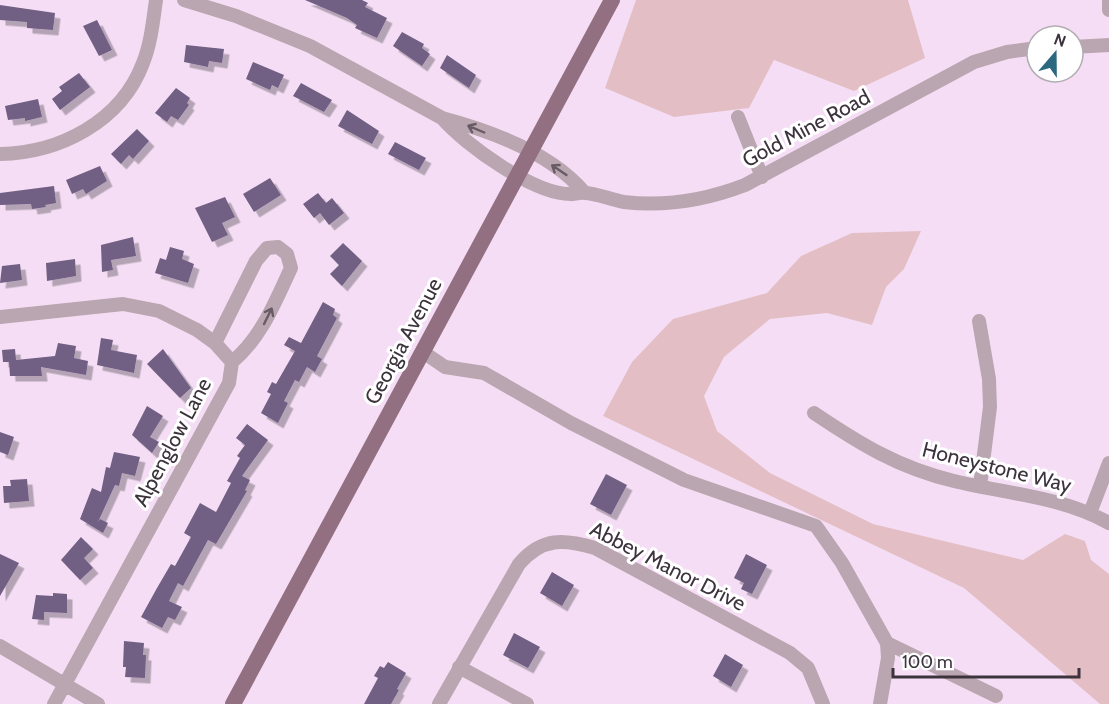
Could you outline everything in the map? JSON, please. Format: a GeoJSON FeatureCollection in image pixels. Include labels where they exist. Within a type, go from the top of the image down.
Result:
{"type":"FeatureCollection","features":[{"type":"Feature","properties":{"kind":"main road","name":"Georgia Avenue"},"geometry":{"type":"LineString","coordinates":[[233,704],[612,0]]}},
{"type":"Feature","properties":{"kind":"street"},"geometry":{"type":"LineString","coordinates":[[0,154],[25,153],[49,148],[91,127],[114,108],[142,65],[150,40],[156,0]]}},
{"type":"Feature","properties":{"kind":"street","name":"Gold Mine Road"},"geometry":{"type":"LineString","coordinates":[[184,0],[236,16],[310,46],[442,118],[465,124],[530,151],[575,181],[584,192]]}},
{"type":"Feature","properties":{"kind":"street"},"geometry":{"type":"LineString","coordinates":[[1109,0],[1109,10]]}},
{"type":"Feature","properties":{"kind":"street"},"geometry":{"type":"LineString","coordinates":[[1085,46],[1109,45]]}},
{"type":"Feature","properties":{"kind":"street","name":"Gold Mine Road"},"geometry":{"type":"LineString","coordinates":[[442,118],[457,136],[516,176],[569,195],[584,192],[635,203],[680,202],[722,194],[762,177],[965,66],[1006,52],[1025,50]]}},
{"type":"Feature","properties":{"kind":"street"},"geometry":{"type":"LineString","coordinates":[[738,117],[762,177]]}},
{"type":"Feature","properties":{"kind":"street","name":"Alpenglow Lane"},"geometry":{"type":"LineString","coordinates":[[54,704],[229,383],[232,362],[249,348],[262,329],[291,268],[287,254],[278,247],[267,248],[256,261],[215,343]]}},
{"type":"Feature","properties":{"kind":"street"},"geometry":{"type":"LineString","coordinates":[[0,317],[123,304],[159,311],[197,330],[215,343],[232,362]]}},
{"type":"Feature","properties":{"kind":"street"},"geometry":{"type":"LineString","coordinates":[[979,321],[989,379],[990,407],[980,486]]}},
{"type":"Feature","properties":{"kind":"street"},"geometry":{"type":"LineString","coordinates":[[423,352],[445,367],[484,373],[571,423],[684,480],[816,526],[842,563],[887,643],[888,658],[880,704]]}},
{"type":"Feature","properties":{"kind":"street","name":"Honeystone Way"},"geometry":{"type":"LineString","coordinates":[[814,413],[887,459],[921,472],[980,486],[1025,493],[1090,513],[1109,523]]}},
{"type":"Feature","properties":{"kind":"street"},"geometry":{"type":"LineString","coordinates":[[1090,513],[1109,463]]}},
{"type":"Feature","properties":{"kind":"street","name":"Abbey Manor Drive"},"geometry":{"type":"LineString","coordinates":[[439,704],[510,577],[527,555],[546,544],[570,541],[595,548],[790,653],[807,668],[816,682],[823,704]]}},
{"type":"Feature","properties":{"kind":"street"},"geometry":{"type":"LineString","coordinates":[[887,643],[996,696]]}},
{"type":"Feature","properties":{"kind":"street"},"geometry":{"type":"LineString","coordinates":[[0,646],[98,704]]}},
{"type":"Feature","properties":{"kind":"street"},"geometry":{"type":"LineString","coordinates":[[459,668],[527,704]]}},
{"type":"Feature","properties":{"kind":"shaded area"},"geometry":{"type":"Polygon","coordinates":[[[636,0],[908,0],[925,58],[854,91],[774,60],[749,108],[674,117],[605,88],[636,0]]]}},
{"type":"Feature","properties":{"kind":"shaded area"},"geometry":{"type":"Polygon","coordinates":[[[921,231],[904,269],[886,287],[872,325],[827,313],[770,319],[724,357],[704,396],[717,431],[770,473],[873,524],[1023,560],[1065,534],[1085,541],[1091,560],[1109,574],[1109,704],[1100,704],[964,588],[603,416],[632,362],[673,319],[767,293],[801,256],[852,233],[921,231]]]}},
{"type":"Feature","properties":{"kind":"building"},"geometry":{"type":"Polygon","coordinates":[[[305,0],[362,0],[368,3],[365,7],[387,18],[377,38],[355,28],[357,25],[347,18],[305,0]]]}},
{"type":"Feature","properties":{"kind":"building"},"geometry":{"type":"Polygon","coordinates":[[[0,5],[55,13],[53,30],[27,28],[27,22],[0,20],[0,5]]]}},
{"type":"Feature","properties":{"kind":"building"},"geometry":{"type":"Polygon","coordinates":[[[97,20],[112,50],[99,56],[83,26],[97,20]]]}},
{"type":"Feature","properties":{"kind":"building"},"geometry":{"type":"Polygon","coordinates":[[[402,32],[424,44],[422,48],[430,54],[422,66],[393,46],[402,32]]]}},
{"type":"Feature","properties":{"kind":"building"},"geometry":{"type":"Polygon","coordinates":[[[186,45],[224,49],[222,63],[209,61],[208,67],[184,62],[186,45]]]}},
{"type":"Feature","properties":{"kind":"building"},"geometry":{"type":"Polygon","coordinates":[[[447,55],[476,75],[469,88],[440,68],[447,55]]]}},
{"type":"Feature","properties":{"kind":"building"},"geometry":{"type":"Polygon","coordinates":[[[253,62],[284,75],[278,88],[272,85],[270,90],[246,79],[253,62]]]}},
{"type":"Feature","properties":{"kind":"building"},"geometry":{"type":"Polygon","coordinates":[[[79,73],[90,87],[60,110],[52,99],[62,91],[59,87],[79,73]]]}},
{"type":"Feature","properties":{"kind":"building"},"geometry":{"type":"Polygon","coordinates":[[[301,83],[332,100],[324,112],[293,96],[301,83]]]}},
{"type":"Feature","properties":{"kind":"building"},"geometry":{"type":"Polygon","coordinates":[[[176,88],[190,98],[187,103],[189,105],[178,120],[171,116],[167,122],[155,113],[176,88]]]}},
{"type":"Feature","properties":{"kind":"building"},"geometry":{"type":"Polygon","coordinates":[[[38,99],[42,117],[25,121],[25,118],[8,120],[5,106],[38,99]]]}},
{"type":"Feature","properties":{"kind":"building"},"geometry":{"type":"Polygon","coordinates":[[[347,110],[379,131],[372,144],[338,126],[347,110]]]}},
{"type":"Feature","properties":{"kind":"building"},"geometry":{"type":"Polygon","coordinates":[[[137,129],[149,141],[133,159],[129,155],[121,164],[111,154],[137,129]]]}},
{"type":"Feature","properties":{"kind":"building"},"geometry":{"type":"Polygon","coordinates":[[[395,142],[426,158],[419,170],[388,154],[395,142]]]}},
{"type":"Feature","properties":{"kind":"building"},"geometry":{"type":"Polygon","coordinates":[[[100,166],[107,181],[86,194],[83,189],[72,194],[66,180],[100,166]]]}},
{"type":"Feature","properties":{"kind":"building"},"geometry":{"type":"Polygon","coordinates":[[[270,178],[281,195],[254,212],[243,194],[270,178]]]}},
{"type":"Feature","properties":{"kind":"building"},"geometry":{"type":"Polygon","coordinates":[[[54,186],[56,203],[45,205],[46,207],[32,209],[31,204],[0,205],[0,193],[54,186]]]}},
{"type":"Feature","properties":{"kind":"building"},"geometry":{"type":"Polygon","coordinates":[[[318,193],[326,203],[332,198],[344,213],[329,225],[320,213],[314,218],[303,204],[318,193]]]}},
{"type":"Feature","properties":{"kind":"building"},"geometry":{"type":"Polygon","coordinates":[[[225,197],[235,217],[222,223],[228,235],[212,242],[195,208],[225,197]]]}},
{"type":"Feature","properties":{"kind":"building"},"geometry":{"type":"Polygon","coordinates":[[[133,237],[136,256],[111,260],[113,270],[102,272],[101,245],[133,237]]]}},
{"type":"Feature","properties":{"kind":"building"},"geometry":{"type":"Polygon","coordinates":[[[343,243],[362,261],[342,286],[330,274],[339,265],[330,256],[343,243]]]}},
{"type":"Feature","properties":{"kind":"building"},"geometry":{"type":"Polygon","coordinates":[[[170,247],[184,251],[182,259],[194,264],[188,283],[155,273],[160,258],[166,260],[170,247]]]}},
{"type":"Feature","properties":{"kind":"building"},"geometry":{"type":"Polygon","coordinates":[[[75,259],[76,276],[47,281],[46,263],[75,259]]]}},
{"type":"Feature","properties":{"kind":"building"},"geometry":{"type":"Polygon","coordinates":[[[20,264],[22,280],[0,283],[2,266],[20,264]]]}},
{"type":"Feature","properties":{"kind":"building"},"geometry":{"type":"Polygon","coordinates":[[[323,302],[335,309],[333,315],[337,318],[317,356],[322,359],[315,372],[307,367],[299,382],[295,380],[284,401],[288,403],[278,423],[261,413],[271,394],[267,392],[272,382],[276,384],[295,351],[284,345],[289,337],[301,343],[323,302]]]}},
{"type":"Feature","properties":{"kind":"building"},"geometry":{"type":"Polygon","coordinates":[[[101,338],[113,340],[111,350],[137,355],[134,373],[97,365],[101,338]]]}},
{"type":"Feature","properties":{"kind":"building"},"geometry":{"type":"Polygon","coordinates":[[[58,343],[76,346],[74,358],[88,361],[86,375],[41,367],[42,376],[10,376],[9,362],[3,362],[2,350],[15,349],[16,360],[55,356],[58,343]]]}},
{"type":"Feature","properties":{"kind":"building"},"geometry":{"type":"Polygon","coordinates":[[[163,349],[191,388],[180,398],[147,364],[163,349]]]}},
{"type":"Feature","properties":{"kind":"building"},"geometry":{"type":"Polygon","coordinates":[[[147,406],[163,416],[150,437],[159,442],[152,453],[132,435],[147,406]]]}},
{"type":"Feature","properties":{"kind":"building"},"geometry":{"type":"Polygon","coordinates":[[[247,424],[268,440],[242,476],[250,480],[245,490],[247,491],[216,544],[208,540],[183,586],[178,583],[169,601],[182,607],[175,620],[168,617],[162,628],[141,617],[171,564],[175,566],[191,537],[184,533],[200,503],[216,512],[231,483],[227,481],[240,458],[237,456],[245,445],[236,438],[247,424]]]}},
{"type":"Feature","properties":{"kind":"building"},"geometry":{"type":"Polygon","coordinates":[[[0,432],[14,437],[8,455],[0,452],[0,432]]]}},
{"type":"Feature","properties":{"kind":"building"},"geometry":{"type":"Polygon","coordinates":[[[114,452],[140,457],[135,476],[122,473],[119,486],[115,485],[98,522],[100,519],[108,523],[103,533],[80,519],[92,488],[101,492],[106,467],[110,468],[114,452]]]}},
{"type":"Feature","properties":{"kind":"building"},"geometry":{"type":"Polygon","coordinates":[[[606,474],[627,485],[611,515],[590,504],[606,474]]]}},
{"type":"Feature","properties":{"kind":"building"},"geometry":{"type":"Polygon","coordinates":[[[27,479],[29,501],[4,503],[3,486],[11,486],[10,480],[27,479]]]}},
{"type":"Feature","properties":{"kind":"building"},"geometry":{"type":"Polygon","coordinates":[[[81,537],[93,549],[84,558],[93,568],[80,580],[61,560],[81,537]]]}},
{"type":"Feature","properties":{"kind":"building"},"geometry":{"type":"Polygon","coordinates":[[[0,554],[19,563],[0,596],[0,554]]]}},
{"type":"Feature","properties":{"kind":"building"},"geometry":{"type":"Polygon","coordinates":[[[746,554],[767,565],[752,594],[741,589],[744,583],[734,578],[746,554]]]}},
{"type":"Feature","properties":{"kind":"building"},"geometry":{"type":"Polygon","coordinates":[[[552,572],[574,585],[562,606],[540,593],[552,572]]]}},
{"type":"Feature","properties":{"kind":"building"},"geometry":{"type":"Polygon","coordinates":[[[53,593],[67,594],[67,613],[44,612],[44,620],[32,619],[36,595],[53,596],[53,593]]]}},
{"type":"Feature","properties":{"kind":"building"},"geometry":{"type":"Polygon","coordinates":[[[514,633],[540,647],[528,668],[503,655],[514,633]]]}},
{"type":"Feature","properties":{"kind":"building"},"geometry":{"type":"Polygon","coordinates":[[[124,641],[144,643],[145,678],[125,677],[124,641]]]}},
{"type":"Feature","properties":{"kind":"building"},"geometry":{"type":"Polygon","coordinates":[[[725,654],[743,665],[731,687],[713,676],[725,654]]]}},
{"type":"Feature","properties":{"kind":"building"},"geometry":{"type":"Polygon","coordinates":[[[388,662],[406,673],[391,704],[364,704],[378,678],[374,676],[380,666],[384,668],[388,662]]]}}]}
